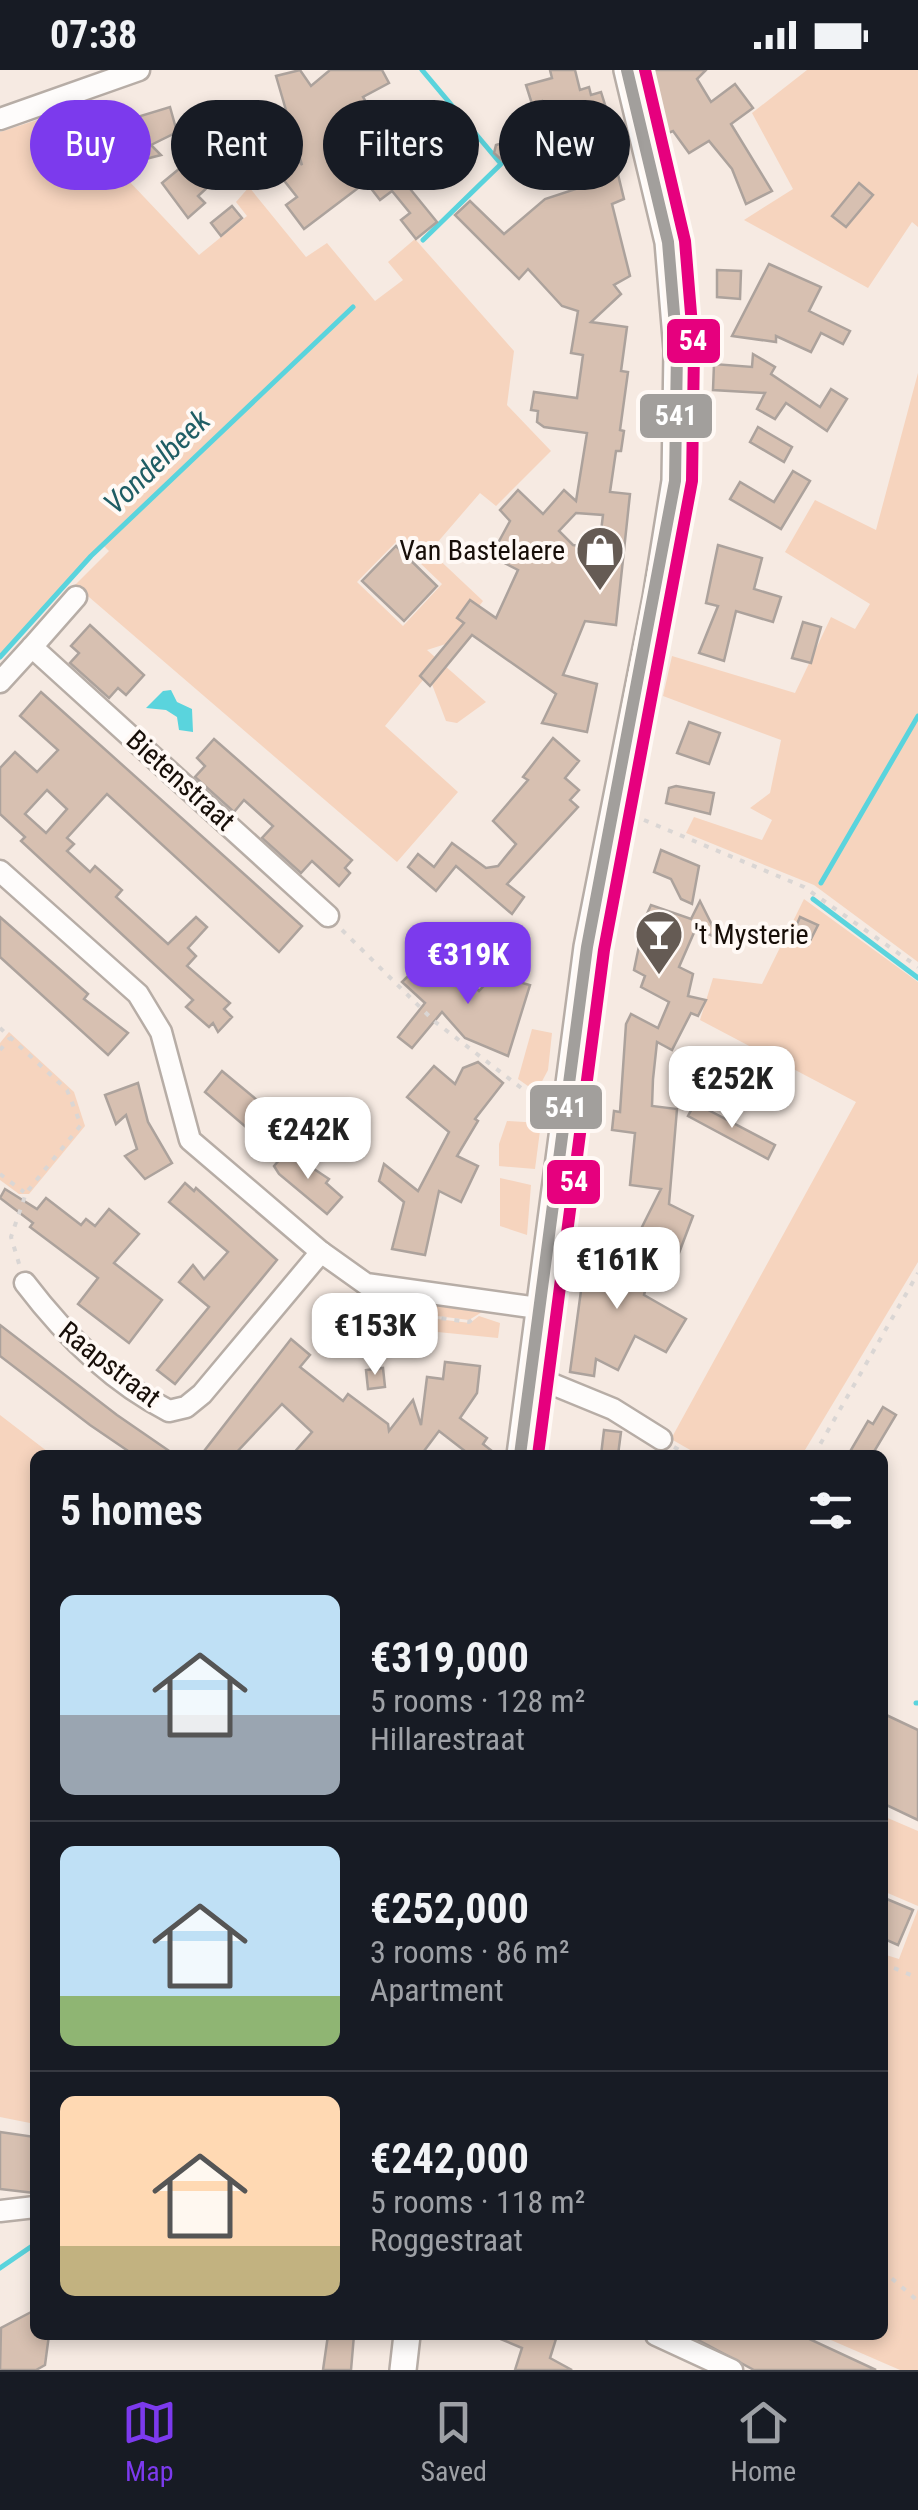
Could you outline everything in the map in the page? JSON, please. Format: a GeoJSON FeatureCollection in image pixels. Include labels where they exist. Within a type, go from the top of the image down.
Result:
{"type":"FeatureCollection","features":[{"type":"Feature","properties":{"kind":"main road"},"geometry":{"type":"LineString","coordinates":[[521,1450],[577,1014],[667,538],[678,408],[668,242],[627,70]]}},
{"type":"Feature","properties":{"kind":"main road"},"geometry":{"type":"LineString","coordinates":[[402,2370],[406,2340]]}},
{"type":"Feature","properties":{"kind":"street"},"geometry":{"type":"LineString","coordinates":[[0,119],[139,70]]}},
{"type":"Feature","properties":{"kind":"street"},"geometry":{"type":"LineString","coordinates":[[0,682],[76,597]]}},
{"type":"Feature","properties":{"kind":"street","name":"Bietenstraat"},"geometry":{"type":"LineString","coordinates":[[32,646],[328,916]]}},
{"type":"Feature","properties":{"kind":"street"},"geometry":{"type":"LineString","coordinates":[[0,871],[138,994],[161,1032],[190,1140],[320,1252],[366,1284],[538,1308]]}},
{"type":"Feature","properties":{"kind":"street","name":"Raapstraat"},"geometry":{"type":"LineString","coordinates":[[24,1284],[57,1325],[144,1398],[169,1411],[186,1407],[202,1394],[320,1252]]}},
{"type":"Feature","properties":{"kind":"street"},"geometry":{"type":"LineString","coordinates":[[530,1375],[553,1380],[661,1439]]}},
{"type":"Feature","properties":{"kind":"street"},"geometry":{"type":"LineString","coordinates":[[0,2211],[30,2208]]}},
{"type":"Feature","properties":{"kind":"street"},"geometry":{"type":"LineString","coordinates":[[667,2340],[732,2370]]}},
{"type":"Feature","properties":{"kind":"path"},"geometry":{"type":"LineString","coordinates":[[613,808],[804,887],[918,968]]}},
{"type":"Feature","properties":{"kind":"path"},"geometry":{"type":"LineString","coordinates":[[328,916],[434,1021],[546,1107],[548,1094]]}},
{"type":"Feature","properties":{"kind":"path"},"geometry":{"type":"LineString","coordinates":[[0,1028],[67,1090],[82,1125],[26,1193],[11,1237],[24,1284]]}},
{"type":"Feature","properties":{"kind":"path"},"geometry":{"type":"LineString","coordinates":[[0,1050],[10,1038]]}},
{"type":"Feature","properties":{"kind":"path"},"geometry":{"type":"LineString","coordinates":[[0,1174],[26,1193]]}},
{"type":"Feature","properties":{"kind":"path"},"geometry":{"type":"LineString","coordinates":[[817,1450],[918,1273]]}},
{"type":"Feature","properties":{"kind":"path"},"geometry":{"type":"LineString","coordinates":[[888,1966],[918,1978]]}},
{"type":"Feature","properties":{"kind":"path"},"geometry":{"type":"LineString","coordinates":[[888,2275],[918,2301]]}},
{"type":"Feature","properties":{"kind":"shaded area"},"geometry":{"type":"Polygon","coordinates":[[[807,70],[918,70],[918,227],[912,222],[868,288],[744,220],[793,189],[752,113],[807,70]]]}},
{"type":"Feature","properties":{"kind":"shaded area"},"geometry":{"type":"Polygon","coordinates":[[[30,122],[30,190],[137,190],[199,255],[247,216],[236,202],[246,190],[251,190],[306,257],[327,243],[375,301],[403,280],[388,262],[415,239],[514,351],[507,405],[551,451],[496,506],[480,493],[430,551],[483,601],[452,642],[427,650],[486,702],[457,723],[446,721],[428,674],[385,726],[458,792],[397,862],[75,585],[109,551],[103,545],[0,655],[0,132],[30,122]],[[397,541],[357,582],[403,626],[442,584],[397,541]]]}},
{"type":"Feature","properties":{"kind":"shaded area"},"geometry":{"type":"Polygon","coordinates":[[[918,373],[918,962],[814,885],[686,833],[694,817],[762,840],[772,820],[750,808],[770,793],[781,740],[663,696],[672,656],[795,693],[831,617],[855,629],[870,604],[785,552],[815,500],[876,530],[918,373]]]}},
{"type":"Feature","properties":{"kind":"shaded area"},"geometry":{"type":"Polygon","coordinates":[[[804,899],[918,982],[918,1262],[805,1450],[690,1450],[671,1439],[856,1102],[700,1020],[713,978],[762,984],[804,899]]]}},
{"type":"Feature","properties":{"kind":"shaded area"},"geometry":{"type":"Polygon","coordinates":[[[532,1029],[552,1033],[548,1070],[539,1087],[518,1079],[532,1029]]]}},
{"type":"Feature","properties":{"kind":"shaded area"},"geometry":{"type":"Polygon","coordinates":[[[9,1032],[74,1092],[85,1126],[29,1194],[19,1194],[0,1180],[0,1043],[9,1032]]]}},
{"type":"Feature","properties":{"kind":"shaded area"},"geometry":{"type":"Polygon","coordinates":[[[507,1121],[541,1123],[535,1169],[499,1166],[499,1144],[507,1121]]]}},
{"type":"Feature","properties":{"kind":"shaded area"},"geometry":{"type":"Polygon","coordinates":[[[500,1178],[531,1185],[527,1235],[500,1226],[500,1178]]]}},
{"type":"Feature","properties":{"kind":"shaded area"},"geometry":{"type":"Polygon","coordinates":[[[351,1283],[482,1312],[469,1320],[398,1311],[349,1286],[351,1283]]]}},
{"type":"Feature","properties":{"kind":"shaded area"},"geometry":{"type":"Polygon","coordinates":[[[377,1302],[396,1314],[470,1323],[479,1316],[500,1323],[498,1338],[377,1326],[377,1302]]]}},
{"type":"Feature","properties":{"kind":"shaded area"},"geometry":{"type":"Polygon","coordinates":[[[0,1415],[46,1450],[30,1450],[30,2123],[0,2117],[0,1415]]]}},
{"type":"Feature","properties":{"kind":"shaded area"},"geometry":{"type":"Polygon","coordinates":[[[888,1818],[918,1831],[918,1906],[888,1893],[888,1818]]]}},
{"type":"Feature","properties":{"kind":"shaded area"},"geometry":{"type":"Polygon","coordinates":[[[918,1909],[918,2370],[900,2370],[831,2340],[888,2340],[888,1956],[899,1959],[918,1909]]]}},
{"type":"Feature","properties":{"kind":"water"},"geometry":{"type":"Polygon","coordinates":[[[171,690],[177,702],[192,709],[193,732],[179,730],[177,717],[166,710],[146,708],[163,691],[171,690]]]}},
{"type":"Feature","properties":{"kind":"building"},"geometry":{"type":"Polygon","coordinates":[[[300,70],[311,86],[330,70],[382,70],[389,83],[363,97],[365,100],[323,100],[323,190],[355,190],[304,229],[286,205],[297,197],[291,190],[303,190],[303,100],[283,100],[276,76],[300,70]]]}},
{"type":"Feature","properties":{"kind":"building"},"geometry":{"type":"Polygon","coordinates":[[[550,70],[575,70],[580,90],[589,87],[591,95],[601,92],[604,100],[531,100],[526,85],[552,78],[550,70]]]}},
{"type":"Feature","properties":{"kind":"building"},"geometry":{"type":"Polygon","coordinates":[[[646,70],[706,70],[697,79],[711,102],[735,84],[753,108],[731,124],[772,191],[746,204],[732,169],[709,141],[689,153],[673,131],[663,135],[646,70]]]}},
{"type":"Feature","properties":{"kind":"building"},"geometry":{"type":"Polygon","coordinates":[[[170,107],[171,111],[171,135],[151,145],[151,113],[170,107]]]}},
{"type":"Feature","properties":{"kind":"building"},"geometry":{"type":"Polygon","coordinates":[[[151,145],[161,155],[151,158],[151,145]]]}},
{"type":"Feature","properties":{"kind":"building"},"geometry":{"type":"Polygon","coordinates":[[[171,176],[171,190],[204,190],[198,196],[205,203],[188,218],[162,183],[171,176]]]}},
{"type":"Feature","properties":{"kind":"building"},"geometry":{"type":"Polygon","coordinates":[[[859,183],[873,195],[846,227],[832,216],[859,183]]]}},
{"type":"Feature","properties":{"kind":"building"},"geometry":{"type":"Polygon","coordinates":[[[372,190],[411,190],[437,222],[416,239],[401,220],[410,213],[392,191],[380,200],[372,190]]]}},
{"type":"Feature","properties":{"kind":"building"},"geometry":{"type":"Polygon","coordinates":[[[573,190],[622,190],[624,199],[612,204],[630,276],[614,285],[621,294],[591,322],[627,327],[621,371],[628,372],[620,430],[624,431],[621,451],[616,451],[610,492],[630,494],[616,625],[585,621],[563,675],[597,684],[587,732],[542,723],[556,694],[472,635],[430,686],[420,676],[464,623],[457,618],[470,600],[496,618],[518,570],[491,556],[510,521],[500,510],[518,490],[543,514],[564,490],[576,501],[587,433],[544,427],[537,422],[538,411],[531,410],[534,392],[577,398],[583,355],[571,353],[578,311],[562,306],[528,269],[519,279],[455,215],[470,201],[504,234],[545,199],[573,190]],[[576,513],[559,531],[573,545],[599,548],[603,515],[576,513]]]}},
{"type":"Feature","properties":{"kind":"building"},"geometry":{"type":"Polygon","coordinates":[[[232,206],[242,218],[221,236],[211,223],[232,206]]]}},
{"type":"Feature","properties":{"kind":"building"},"geometry":{"type":"Polygon","coordinates":[[[769,264],[821,287],[809,311],[850,331],[843,344],[821,333],[811,352],[776,336],[776,342],[732,336],[769,264]]]}},
{"type":"Feature","properties":{"kind":"building"},"geometry":{"type":"Polygon","coordinates":[[[717,270],[741,271],[740,299],[717,297],[717,270]]]}},
{"type":"Feature","properties":{"kind":"building"},"geometry":{"type":"Polygon","coordinates":[[[753,354],[775,367],[771,374],[820,407],[831,389],[847,399],[827,431],[786,403],[775,419],[757,409],[765,393],[713,390],[714,364],[752,367],[753,354]]]}},
{"type":"Feature","properties":{"kind":"building"},"geometry":{"type":"Polygon","coordinates":[[[758,427],[792,447],[784,462],[750,442],[758,427]]]}},
{"type":"Feature","properties":{"kind":"building"},"geometry":{"type":"Polygon","coordinates":[[[793,471],[810,481],[781,529],[730,499],[740,482],[774,502],[793,471]]]}},
{"type":"Feature","properties":{"kind":"building"},"geometry":{"type":"Polygon","coordinates":[[[718,545],[762,558],[754,589],[781,597],[773,622],[736,611],[724,661],[699,653],[718,606],[706,603],[718,545]]]}},
{"type":"Feature","properties":{"kind":"building"},"geometry":{"type":"Polygon","coordinates":[[[396,546],[437,586],[404,621],[362,581],[396,546]]]}},
{"type":"Feature","properties":{"kind":"building"},"geometry":{"type":"Polygon","coordinates":[[[803,622],[821,627],[811,663],[792,658],[803,622]]]}},
{"type":"Feature","properties":{"kind":"building"},"geometry":{"type":"Polygon","coordinates":[[[90,625],[144,675],[126,695],[118,688],[109,698],[70,663],[79,653],[71,646],[90,625]]]}},
{"type":"Feature","properties":{"kind":"building"},"geometry":{"type":"Polygon","coordinates":[[[41,692],[302,926],[279,952],[107,794],[67,838],[74,844],[67,851],[90,872],[95,866],[122,890],[116,897],[168,944],[196,917],[207,927],[188,948],[196,956],[187,966],[230,1003],[224,1009],[232,1017],[218,1032],[213,1023],[209,1027],[186,1007],[193,1000],[21,841],[25,837],[0,814],[0,768],[15,752],[37,772],[58,750],[20,716],[41,692]],[[47,790],[25,814],[46,833],[67,809],[47,790]]]}},
{"type":"Feature","properties":{"kind":"building"},"geometry":{"type":"Polygon","coordinates":[[[689,722],[720,733],[709,764],[677,753],[689,722]]]}},
{"type":"Feature","properties":{"kind":"building"},"geometry":{"type":"Polygon","coordinates":[[[553,738],[579,761],[565,778],[579,790],[570,800],[578,807],[507,884],[524,897],[512,914],[456,866],[436,891],[408,867],[418,854],[434,867],[452,843],[486,868],[498,866],[516,844],[493,821],[528,780],[523,777],[553,738]]]}},
{"type":"Feature","properties":{"kind":"building"},"geometry":{"type":"Polygon","coordinates":[[[214,739],[352,860],[345,868],[350,873],[339,886],[312,861],[301,873],[262,838],[273,826],[244,800],[234,812],[195,777],[205,766],[197,758],[214,739]]]}},
{"type":"Feature","properties":{"kind":"building"},"geometry":{"type":"Polygon","coordinates":[[[669,788],[714,793],[710,814],[666,803],[669,788]]]}},
{"type":"Feature","properties":{"kind":"building"},"geometry":{"type":"Polygon","coordinates":[[[661,850],[699,866],[692,904],[681,899],[671,879],[654,872],[661,850]]]}},
{"type":"Feature","properties":{"kind":"building"},"geometry":{"type":"Polygon","coordinates":[[[700,901],[719,939],[696,928],[679,967],[693,974],[688,996],[706,1000],[698,1016],[691,1013],[672,1050],[657,1042],[653,1079],[652,1106],[677,1109],[669,1204],[693,1216],[679,1253],[639,1233],[661,1189],[630,1185],[635,1133],[612,1130],[614,1111],[620,1112],[626,1024],[631,1014],[658,1028],[669,1002],[641,987],[645,976],[634,970],[639,946],[663,958],[675,928],[646,916],[651,905],[691,919],[700,901]]]}},
{"type":"Feature","properties":{"kind":"building"},"geometry":{"type":"Polygon","coordinates":[[[0,917],[88,994],[84,999],[128,1033],[108,1055],[0,957],[0,917]]]}},
{"type":"Feature","properties":{"kind":"building"},"geometry":{"type":"Polygon","coordinates":[[[800,917],[818,925],[808,945],[791,938],[800,917]]]}},
{"type":"Feature","properties":{"kind":"building"},"geometry":{"type":"Polygon","coordinates":[[[442,959],[479,991],[500,968],[515,981],[530,985],[508,1056],[465,1038],[442,1012],[412,1048],[398,1037],[425,1003],[402,982],[414,970],[424,979],[442,959]]]}},
{"type":"Feature","properties":{"kind":"building"},"geometry":{"type":"Polygon","coordinates":[[[478,1062],[503,1083],[475,1119],[478,1121],[457,1156],[478,1166],[461,1202],[439,1191],[425,1255],[392,1249],[404,1202],[379,1181],[384,1164],[418,1191],[449,1132],[407,1097],[434,1066],[455,1084],[463,1068],[478,1062]]]}},
{"type":"Feature","properties":{"kind":"building"},"geometry":{"type":"Polygon","coordinates":[[[222,1071],[263,1105],[260,1108],[276,1122],[261,1140],[205,1092],[222,1071]]]}},
{"type":"Feature","properties":{"kind":"building"},"geometry":{"type":"Polygon","coordinates":[[[138,1083],[148,1122],[172,1163],[145,1179],[125,1156],[137,1149],[126,1115],[116,1124],[105,1095],[138,1083]]]}},
{"type":"Feature","properties":{"kind":"building"},"geometry":{"type":"Polygon","coordinates":[[[695,1103],[775,1145],[768,1159],[688,1116],[695,1103]]]}},
{"type":"Feature","properties":{"kind":"building"},"geometry":{"type":"Polygon","coordinates":[[[287,1151],[329,1179],[326,1183],[342,1197],[327,1214],[279,1174],[274,1166],[287,1151]]]}},
{"type":"Feature","properties":{"kind":"building"},"geometry":{"type":"Polygon","coordinates":[[[185,1183],[194,1191],[196,1188],[277,1260],[175,1384],[157,1370],[209,1307],[179,1282],[193,1265],[204,1279],[228,1252],[169,1202],[185,1183]]]}},
{"type":"Feature","properties":{"kind":"building"},"geometry":{"type":"Polygon","coordinates":[[[5,1189],[37,1209],[46,1198],[81,1225],[86,1219],[95,1226],[109,1209],[139,1234],[114,1263],[162,1300],[129,1343],[78,1304],[98,1278],[30,1227],[33,1223],[0,1198],[5,1189]]]}},
{"type":"Feature","properties":{"kind":"building"},"geometry":{"type":"Polygon","coordinates":[[[588,1239],[651,1270],[644,1295],[686,1319],[666,1352],[635,1336],[618,1370],[596,1359],[594,1376],[570,1372],[588,1239]]]}},
{"type":"Feature","properties":{"kind":"building"},"geometry":{"type":"Polygon","coordinates":[[[326,1298],[361,1314],[352,1337],[317,1323],[326,1298]]]}},
{"type":"Feature","properties":{"kind":"building"},"geometry":{"type":"Polygon","coordinates":[[[0,1325],[168,1450],[127,1450],[0,1356],[0,1325]]]}},
{"type":"Feature","properties":{"kind":"building"},"geometry":{"type":"Polygon","coordinates":[[[291,1339],[310,1355],[300,1367],[343,1401],[348,1394],[388,1424],[389,1431],[413,1400],[421,1425],[427,1377],[443,1379],[445,1362],[480,1366],[477,1393],[460,1418],[487,1438],[483,1444],[491,1450],[464,1450],[439,1431],[425,1450],[296,1450],[312,1432],[282,1404],[239,1450],[205,1450],[291,1339]]]}},
{"type":"Feature","properties":{"kind":"building"},"geometry":{"type":"Polygon","coordinates":[[[383,1368],[385,1387],[368,1389],[366,1370],[383,1368]]]}},
{"type":"Feature","properties":{"kind":"building"},"geometry":{"type":"Polygon","coordinates":[[[883,1407],[896,1415],[875,1450],[851,1450],[868,1421],[873,1424],[883,1407]]]}},
{"type":"Feature","properties":{"kind":"building"},"geometry":{"type":"Polygon","coordinates":[[[604,1430],[621,1432],[619,1450],[602,1450],[604,1430]]]}},
{"type":"Feature","properties":{"kind":"building"},"geometry":{"type":"Polygon","coordinates":[[[888,1716],[918,1730],[918,1820],[888,1806],[888,1716]]]}},
{"type":"Feature","properties":{"kind":"building"},"geometry":{"type":"Polygon","coordinates":[[[888,1900],[913,1910],[898,1945],[888,1941],[888,1900]]]}},
{"type":"Feature","properties":{"kind":"building"},"geometry":{"type":"Polygon","coordinates":[[[0,2132],[30,2136],[30,2192],[0,2189],[0,2132]]]}},
{"type":"Feature","properties":{"kind":"building"},"geometry":{"type":"Polygon","coordinates":[[[30,2313],[30,2340],[48,2340],[45,2365],[36,2370],[0,2370],[1,2328],[30,2313]]]}},
{"type":"Feature","properties":{"kind":"building"},"geometry":{"type":"Polygon","coordinates":[[[327,2340],[354,2340],[351,2370],[323,2370],[327,2340]]]}},
{"type":"Feature","properties":{"kind":"building"},"geometry":{"type":"Polygon","coordinates":[[[503,2340],[556,2340],[550,2358],[572,2370],[515,2370],[522,2348],[503,2340]]]}},
{"type":"Feature","properties":{"kind":"building"},"geometry":{"type":"Polygon","coordinates":[[[698,2340],[812,2340],[876,2370],[754,2370],[698,2340]]]}},
{"type":"Feature","properties":{"kind":"waterway"},"geometry":{"type":"LineString","coordinates":[[422,70],[501,164],[423,240]]}},
{"type":"Feature","properties":{"kind":"waterway","name":"Vondelbeek"},"geometry":{"type":"LineString","coordinates":[[0,657],[91,556],[353,307]]}},
{"type":"Feature","properties":{"kind":"waterway"},"geometry":{"type":"LineString","coordinates":[[821,883],[918,716]]}},
{"type":"Feature","properties":{"kind":"waterway"},"geometry":{"type":"LineString","coordinates":[[813,899],[918,978]]}},
{"type":"Feature","properties":{"kind":"waterway"},"geometry":{"type":"LineString","coordinates":[[0,2268],[30,2247]]}},
{"type":"Feature","properties":{"kind":"transit line","name":"541"},"geometry":{"type":"LineString","coordinates":[[521,1450],[587,947],[675,481],[677,350],[668,242],[627,70]]}},
{"type":"Feature","properties":{"kind":"transit line","name":"54"},"geometry":{"type":"LineString","coordinates":[[539,1450],[604,950],[692,481],[694,350],[685,241],[645,70]]}},
{"type":"Feature","properties":{"kind":"place","name":"Van Bastelaere"},"geometry":{"type":"Point","coordinates":[600,592]}},
{"type":"Feature","properties":{"kind":"place","name":"'t Mysterie"},"geometry":{"type":"Point","coordinates":[659,976]}}]}
